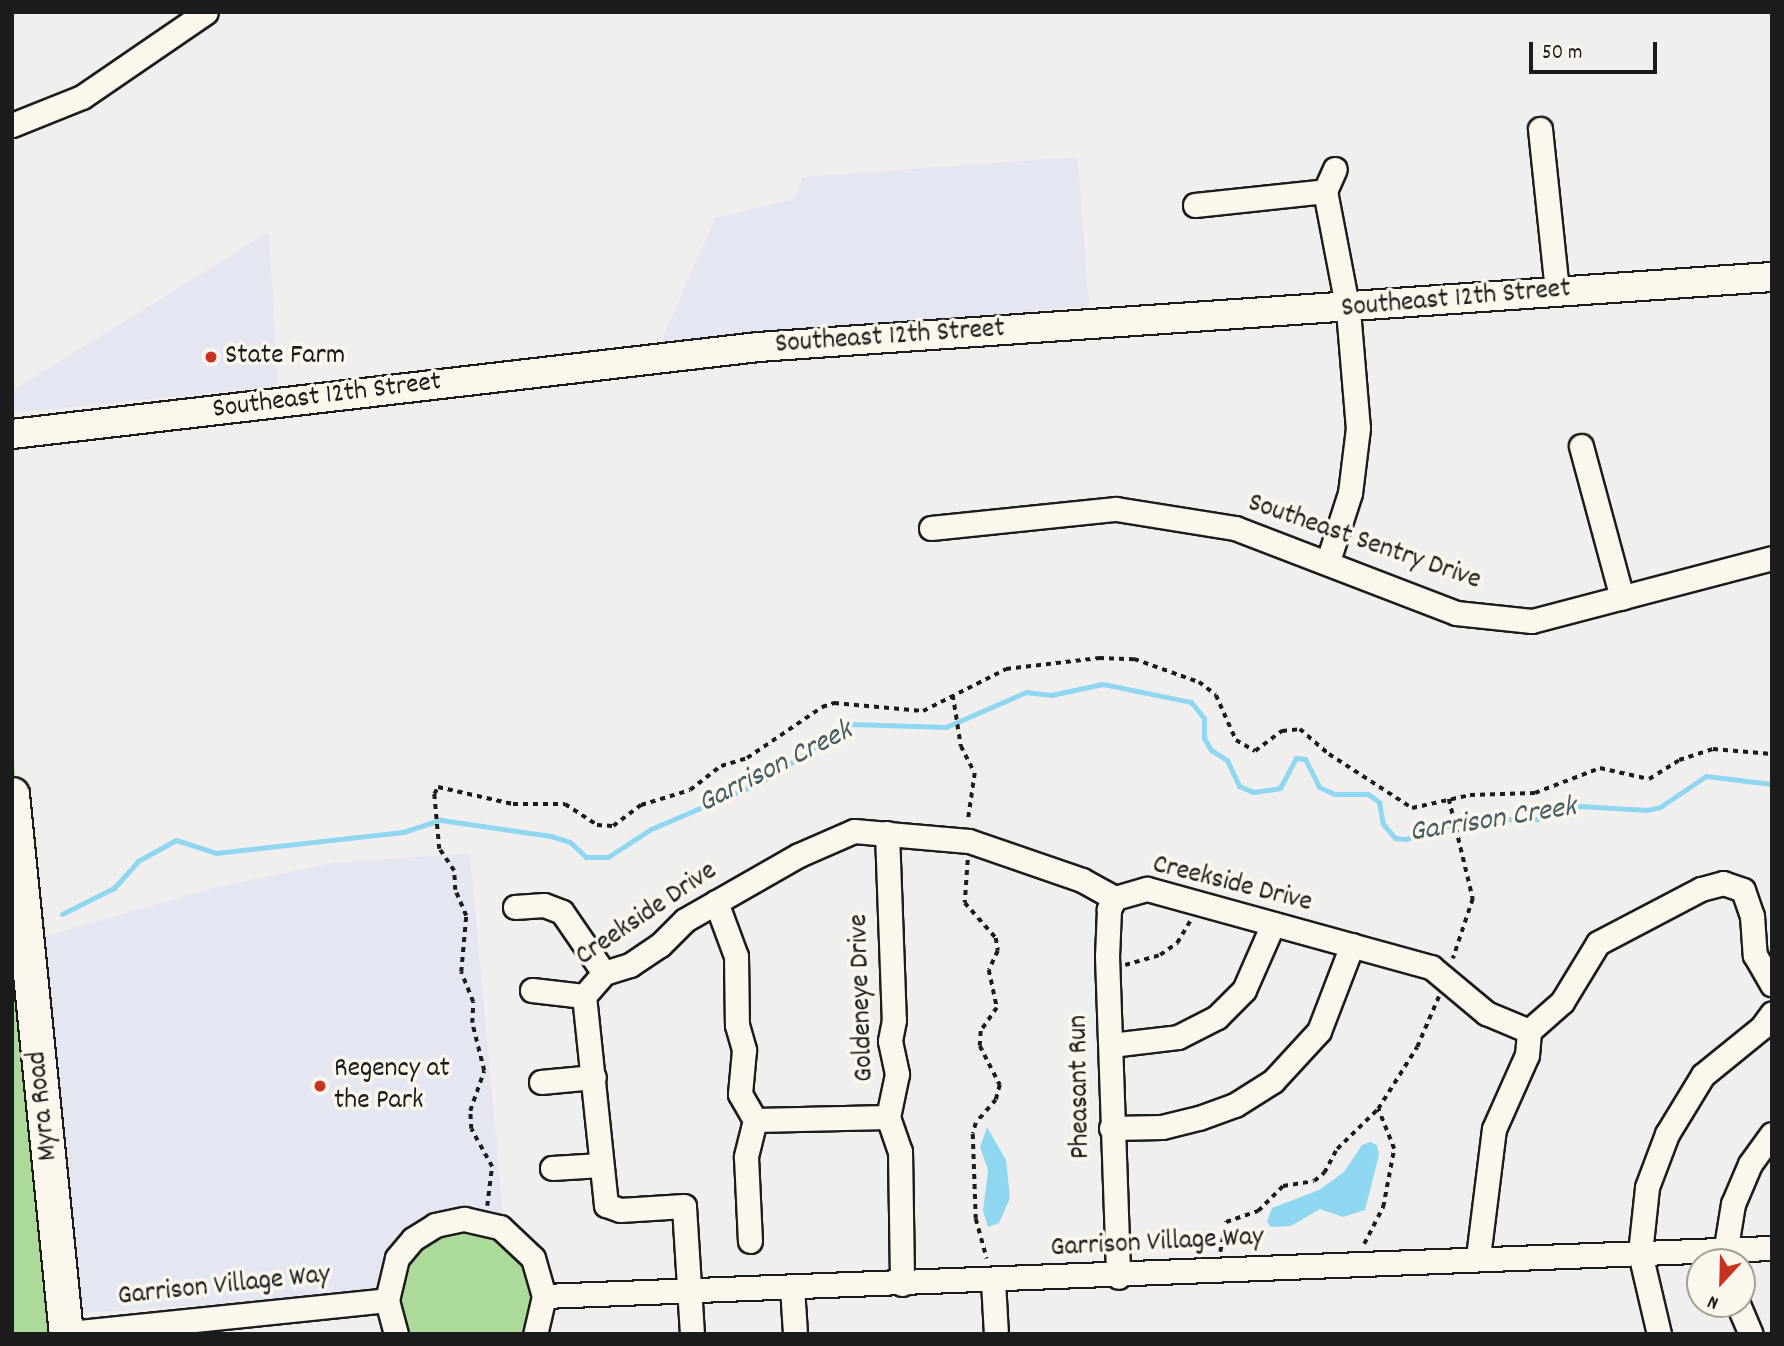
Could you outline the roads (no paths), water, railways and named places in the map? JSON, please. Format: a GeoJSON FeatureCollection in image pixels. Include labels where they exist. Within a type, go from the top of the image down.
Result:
{"type":"FeatureCollection","features":[{"type":"Feature","properties":{"kind":"highway","name":"Myra Road"},"geometry":{"type":"LineString","coordinates":[[12,794],[64,1333]]}},
{"type":"Feature","properties":{"kind":"main road","name":"Southeast 12th Street"},"geometry":{"type":"LineString","coordinates":[[12,434],[758,347],[1348,310],[1557,291],[1772,277]]}},
{"type":"Feature","properties":{"kind":"street"},"geometry":{"type":"LineString","coordinates":[[12,125],[82,97],[205,12]]}},
{"type":"Feature","properties":{"kind":"street"},"geometry":{"type":"LineString","coordinates":[[1539,129],[1557,291]]}},
{"type":"Feature","properties":{"kind":"street"},"geometry":{"type":"LineString","coordinates":[[1328,562],[1350,493],[1357,428],[1348,310],[1325,191],[1335,169]]}},
{"type":"Feature","properties":{"kind":"street"},"geometry":{"type":"LineString","coordinates":[[1195,205],[1325,191]]}},
{"type":"Feature","properties":{"kind":"street"},"geometry":{"type":"LineString","coordinates":[[1581,446],[1622,598]]}},
{"type":"Feature","properties":{"kind":"street","name":"Southeast Sentry Drive"},"geometry":{"type":"LineString","coordinates":[[931,528],[1115,500],[1235,528],[1456,613],[1532,621],[1772,558]]}},
{"type":"Feature","properties":{"kind":"street","name":"Creekside Drive"},"geometry":{"type":"LineString","coordinates":[[690,1290],[684,1206],[610,1209],[606,1205],[584,996],[604,973],[630,965],[660,945],[685,920],[799,855],[854,831],[968,841],[1082,880],[1115,898],[1147,888],[1432,968],[1486,1013],[1529,1031]]}},
{"type":"Feature","properties":{"kind":"street","name":"Goldeneye Drive"},"geometry":{"type":"LineString","coordinates":[[887,833],[894,1020],[890,1041],[897,1074],[888,1117],[900,1152],[902,1284]]}},
{"type":"Feature","properties":{"kind":"street"},"geometry":{"type":"LineString","coordinates":[[1478,1258],[1494,1129],[1527,1055],[1529,1031],[1562,1002],[1598,943],[1701,889],[1723,883],[1743,890],[1752,916],[1755,955],[1772,984]]}},
{"type":"Feature","properties":{"kind":"street","name":"Pheasant Run"},"geometry":{"type":"LineString","coordinates":[[1115,898],[1108,909],[1107,967],[1118,1276]]}},
{"type":"Feature","properties":{"kind":"street"},"geometry":{"type":"LineString","coordinates":[[716,902],[736,956],[737,1025],[744,1050],[740,1094],[755,1121],[746,1157],[750,1241]]}},
{"type":"Feature","properties":{"kind":"street"},"geometry":{"type":"LineString","coordinates":[[516,907],[544,905],[562,912],[604,973]]}},
{"type":"Feature","properties":{"kind":"street"},"geometry":{"type":"LineString","coordinates":[[1111,1045],[1178,1037],[1217,1017],[1244,990],[1273,924]]}},
{"type":"Feature","properties":{"kind":"street"},"geometry":{"type":"LineString","coordinates":[[1111,1128],[1161,1127],[1199,1118],[1235,1105],[1273,1081],[1319,1031],[1352,945]]}},
{"type":"Feature","properties":{"kind":"street"},"geometry":{"type":"LineString","coordinates":[[532,990],[584,996]]}},
{"type":"Feature","properties":{"kind":"street"},"geometry":{"type":"LineString","coordinates":[[1659,1334],[1640,1254],[1647,1186],[1667,1134],[1703,1075],[1762,1027],[1772,1013]]}},
{"type":"Feature","properties":{"kind":"street"},"geometry":{"type":"LineString","coordinates":[[541,1082],[594,1077]]}},
{"type":"Feature","properties":{"kind":"street"},"geometry":{"type":"LineString","coordinates":[[755,1121],[888,1117]]}},
{"type":"Feature","properties":{"kind":"street"},"geometry":{"type":"LineString","coordinates":[[1729,1248],[1740,1183],[1772,1134]]}},
{"type":"Feature","properties":{"kind":"street"},"geometry":{"type":"LineString","coordinates":[[552,1168],[601,1165]]}},
{"type":"Feature","properties":{"kind":"street"},"geometry":{"type":"LineString","coordinates":[[396,1334],[387,1300],[397,1258],[413,1239],[450,1220],[485,1221],[521,1241],[533,1258],[544,1296],[535,1334]]}},
{"type":"Feature","properties":{"kind":"street","name":"Garrison Village Way"},"geometry":{"type":"LineString","coordinates":[[544,1296],[1118,1276],[1478,1258],[1686,1255]]}},
{"type":"Feature","properties":{"kind":"street"},"geometry":{"type":"LineString","coordinates":[[993,1281],[996,1334]]}},
{"type":"Feature","properties":{"kind":"street"},"geometry":{"type":"LineString","coordinates":[[792,1287],[795,1334]]}},
{"type":"Feature","properties":{"kind":"street"},"geometry":{"type":"LineString","coordinates":[[690,1290],[692,1334]]}},
{"type":"Feature","properties":{"kind":"street","name":"Garrison Village Way"},"geometry":{"type":"LineString","coordinates":[[64,1333],[387,1300]]}},
{"type":"Feature","properties":{"kind":"water"},"geometry":{"type":"Polygon","coordinates":[[[987,1127],[1006,1160],[1010,1198],[999,1223],[988,1227],[983,1211],[988,1170],[980,1147],[987,1127]]]}},
{"type":"Feature","properties":{"kind":"water"},"geometry":{"type":"Polygon","coordinates":[[[1370,1142],[1377,1145],[1379,1155],[1365,1210],[1343,1217],[1320,1209],[1291,1226],[1271,1227],[1267,1222],[1272,1208],[1319,1190],[1344,1172],[1362,1145],[1370,1142]]]}},
{"type":"Feature","properties":{"kind":"waterway","name":"Garrison Creek"},"geometry":{"type":"LineString","coordinates":[[62,914],[114,888],[138,861],[176,840],[216,853],[403,832],[441,820],[551,836],[570,842],[586,857],[608,857],[651,829],[761,782],[851,724],[946,727],[1026,692],[1051,695],[1103,684],[1191,702],[1204,718],[1204,738],[1211,750],[1227,760],[1239,786],[1253,792],[1280,788],[1296,758],[1305,759],[1319,787],[1335,794],[1368,794],[1379,802],[1383,824],[1395,838],[1406,839],[1470,819],[1537,819],[1580,806],[1647,810],[1660,807],[1706,776],[1772,784]]}},
{"type":"Feature","properties":{"kind":"place","name":"State Farm"},"geometry":{"type":"Point","coordinates":[211,357]}},
{"type":"Feature","properties":{"kind":"place","name":"Regency at the Park"},"geometry":{"type":"Point","coordinates":[320,1086]}}]}
